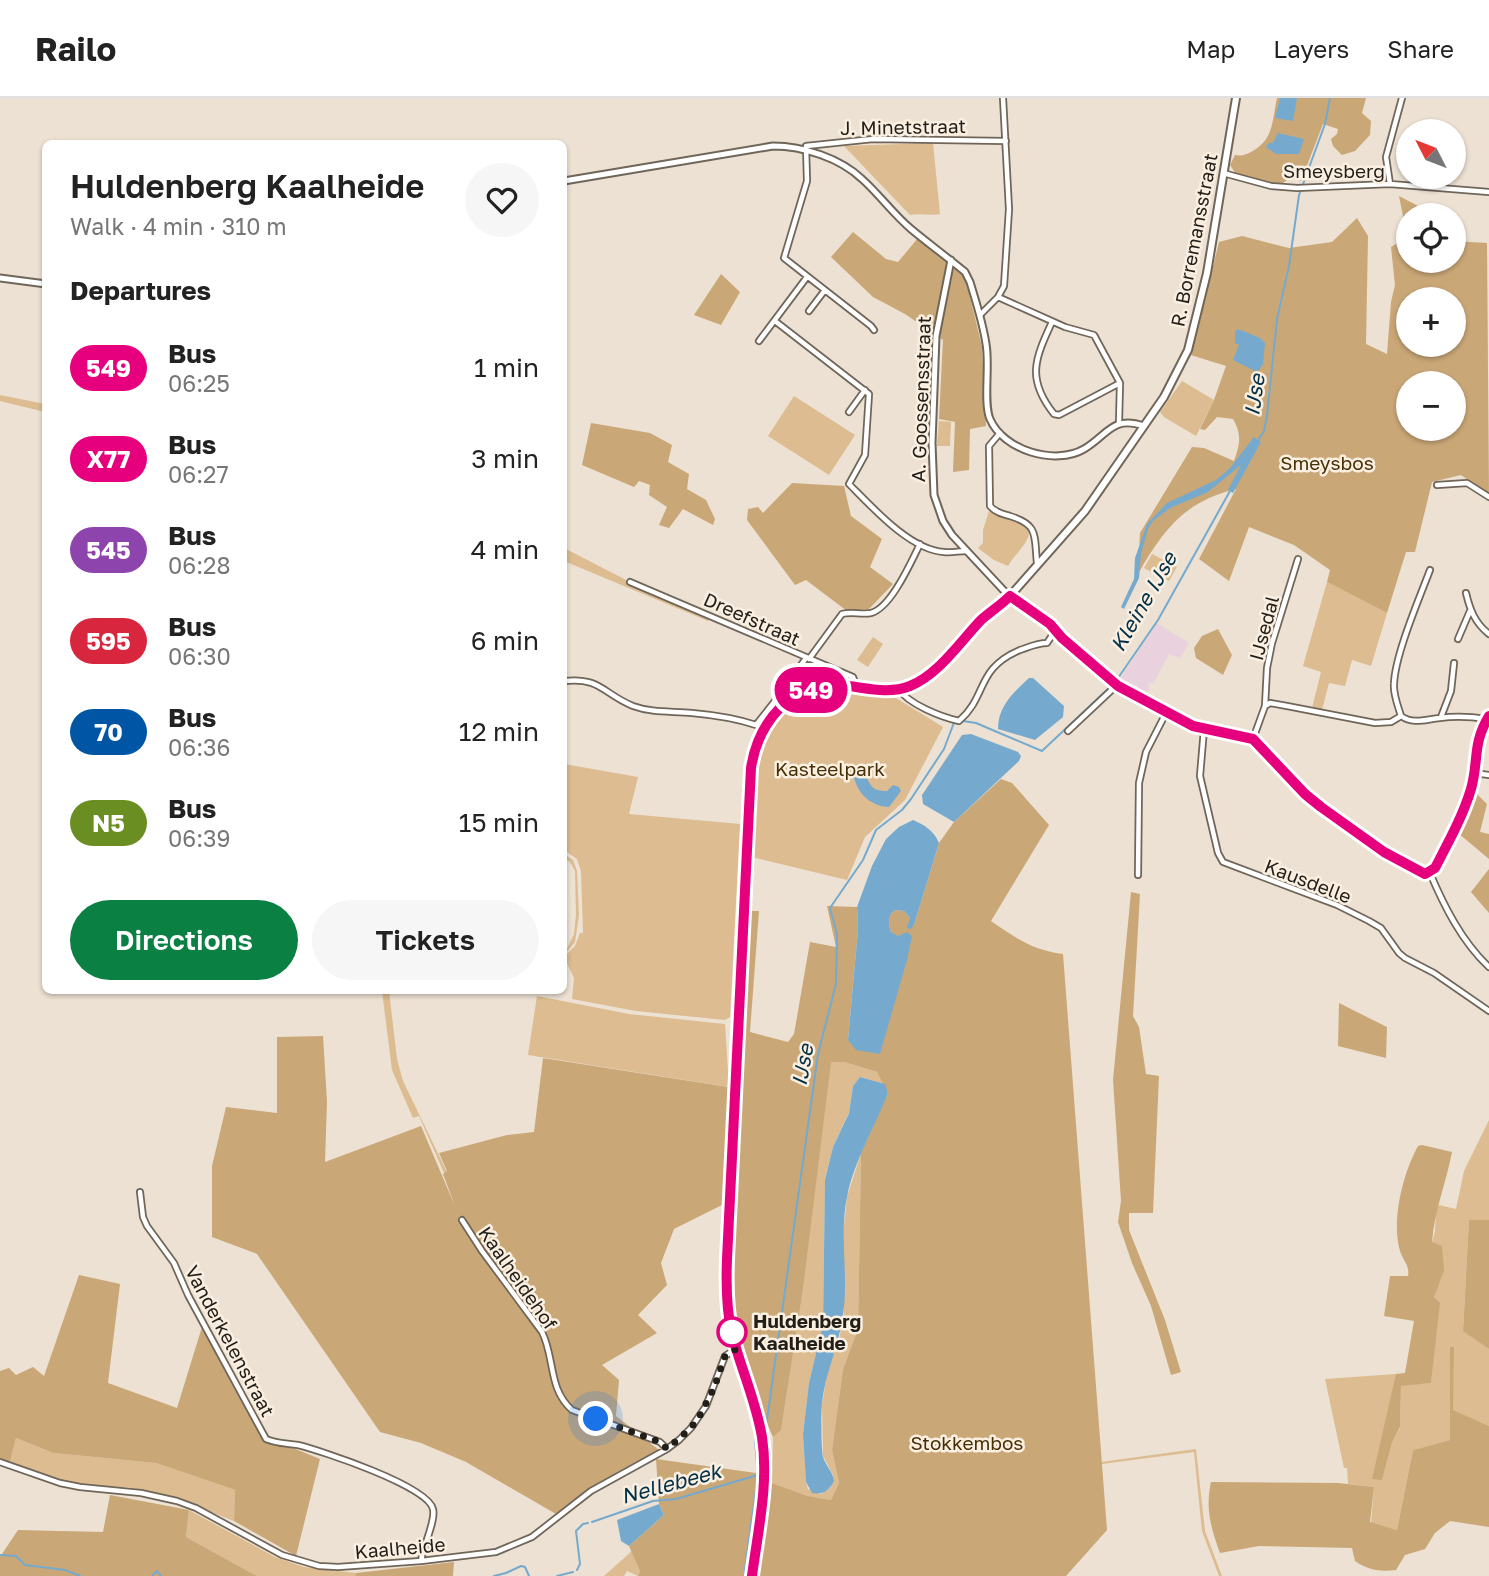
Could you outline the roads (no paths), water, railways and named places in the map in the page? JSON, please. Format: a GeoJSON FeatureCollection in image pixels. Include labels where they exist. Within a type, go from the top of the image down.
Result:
{"type":"FeatureCollection","features":[{"type":"Feature","properties":{"kind":"main road","name":"R. Borremansstraat"},"geometry":{"type":"LineString","coordinates":[[899,689],[918,682],[931,673],[984,617],[1010,596],[1074,524],[1172,385],[1188,350],[1207,273],[1236,98]]}},
{"type":"Feature","properties":{"kind":"main road"},"geometry":{"type":"LineString","coordinates":[[752,1576],[765,1479],[762,1438],[729,1316],[727,1259],[751,768],[755,747],[764,727],[785,702],[822,686],[839,685],[882,691],[899,689]]}},
{"type":"Feature","properties":{"kind":"street"},"geometry":{"type":"LineString","coordinates":[[979,316],[998,297],[1004,286],[1009,181],[1003,98]]}},
{"type":"Feature","properties":{"kind":"street"},"geometry":{"type":"LineString","coordinates":[[1390,184],[1386,157],[1402,98]]}},
{"type":"Feature","properties":{"kind":"street","name":"J. Minetstraat"},"geometry":{"type":"LineString","coordinates":[[806,150],[808,145],[861,140],[934,138],[1006,141]]}},
{"type":"Feature","properties":{"kind":"street"},"geometry":{"type":"LineString","coordinates":[[567,180],[761,148],[792,146],[842,165],[861,177],[909,228],[965,272],[986,345],[990,419],[1000,432],[1019,447],[1031,452],[1044,456],[1067,456],[1086,448],[1119,423],[1129,422],[1142,430]]}},
{"type":"Feature","properties":{"kind":"street"},"geometry":{"type":"LineString","coordinates":[[806,150],[807,181],[784,255],[786,260],[874,331]]}},
{"type":"Feature","properties":{"kind":"street","name":"Smeysberg"},"geometry":{"type":"LineString","coordinates":[[1223,173],[1271,186],[1297,188],[1390,184],[1489,191]]}},
{"type":"Feature","properties":{"kind":"street","name":"A. Goossensstraat"},"geometry":{"type":"LineString","coordinates":[[951,260],[936,336],[933,486],[943,521],[966,551],[1010,596],[1050,624],[1115,684],[1166,713],[1204,729],[1241,734],[1253,739]]}},
{"type":"Feature","properties":{"kind":"street"},"geometry":{"type":"LineString","coordinates":[[759,341],[807,277]]}},
{"type":"Feature","properties":{"kind":"street"},"geometry":{"type":"LineString","coordinates":[[0,278],[42,283]]}},
{"type":"Feature","properties":{"kind":"street"},"geometry":{"type":"LineString","coordinates":[[809,312],[825,290]]}},
{"type":"Feature","properties":{"kind":"street"},"geometry":{"type":"LineString","coordinates":[[998,297],[1052,322],[1094,335],[1120,383],[1119,423]]}},
{"type":"Feature","properties":{"kind":"street"},"geometry":{"type":"LineString","coordinates":[[775,321],[866,391]]}},
{"type":"Feature","properties":{"kind":"street"},"geometry":{"type":"LineString","coordinates":[[1052,322],[1035,363],[1041,393],[1054,414],[1059,415],[1120,383]]}},
{"type":"Feature","properties":{"kind":"street"},"geometry":{"type":"LineString","coordinates":[[866,391],[867,438],[864,454],[849,484],[877,513],[919,544],[944,552],[966,551]]}},
{"type":"Feature","properties":{"kind":"street"},"geometry":{"type":"LineString","coordinates":[[849,412],[866,391]]}},
{"type":"Feature","properties":{"kind":"street"},"geometry":{"type":"LineString","coordinates":[[1000,432],[989,446],[990,506],[995,512],[1030,524],[1037,563]]}},
{"type":"Feature","properties":{"kind":"street"},"geometry":{"type":"LineString","coordinates":[[1437,485],[1467,483],[1489,498]]}},
{"type":"Feature","properties":{"kind":"street"},"geometry":{"type":"LineString","coordinates":[[567,681],[598,684],[632,705],[652,711],[713,715],[756,725],[842,614],[868,613],[882,606],[904,576],[919,544]]}},
{"type":"Feature","properties":{"kind":"street","name":"IJsedal"},"geometry":{"type":"LineString","coordinates":[[1253,739],[1265,706],[1267,668],[1272,643],[1297,559]]}},
{"type":"Feature","properties":{"kind":"street"},"geometry":{"type":"LineString","coordinates":[[1401,716],[1393,686],[1411,619],[1430,570]]}},
{"type":"Feature","properties":{"kind":"street","name":"Dreefstraat"},"geometry":{"type":"LineString","coordinates":[[630,582],[853,677],[857,688]]}},
{"type":"Feature","properties":{"kind":"street"},"geometry":{"type":"LineString","coordinates":[[1466,593],[1470,610],[1479,625],[1489,634]]}},
{"type":"Feature","properties":{"kind":"street"},"geometry":{"type":"LineString","coordinates":[[1458,639],[1470,610]]}},
{"type":"Feature","properties":{"kind":"street"},"geometry":{"type":"LineString","coordinates":[[1465,621],[1479,625]]}},
{"type":"Feature","properties":{"kind":"street"},"geometry":{"type":"LineString","coordinates":[[899,689],[912,704],[961,720],[997,663],[1038,643],[1047,643],[1055,631]]}},
{"type":"Feature","properties":{"kind":"street"},"geometry":{"type":"LineString","coordinates":[[1441,718],[1451,691],[1454,663]]}},
{"type":"Feature","properties":{"kind":"street"},"geometry":{"type":"LineString","coordinates":[[1068,731],[1115,684]]}},
{"type":"Feature","properties":{"kind":"street"},"geometry":{"type":"LineString","coordinates":[[779,696],[785,702]]}},
{"type":"Feature","properties":{"kind":"street"},"geometry":{"type":"LineString","coordinates":[[1253,739],[1305,794],[1327,812],[1394,858],[1421,873],[1430,873],[1435,868],[1466,803],[1474,773],[1478,740],[1488,718],[1418,721],[1401,716],[1391,722],[1375,723],[1270,703],[1265,706]]}},
{"type":"Feature","properties":{"kind":"street"},"geometry":{"type":"LineString","coordinates":[[1138,875],[1139,783],[1146,752],[1166,713]]}},
{"type":"Feature","properties":{"kind":"street","name":"Kausdelle"},"geometry":{"type":"LineString","coordinates":[[1204,729],[1200,776],[1218,853],[1223,862],[1337,905],[1369,921],[1381,928],[1405,958],[1434,973],[1489,1011]]}},
{"type":"Feature","properties":{"kind":"street"},"geometry":{"type":"LineString","coordinates":[[1474,773],[1489,775]]}},
{"type":"Feature","properties":{"kind":"street"},"geometry":{"type":"LineString","coordinates":[[1430,873],[1436,889],[1466,940],[1489,967]]}},
{"type":"Feature","properties":{"kind":"street","name":"Vanderkelenstraat"},"geometry":{"type":"LineString","coordinates":[[140,1192],[143,1217],[174,1263],[188,1295],[267,1439],[280,1445],[297,1445],[361,1466],[424,1495],[432,1504],[434,1514],[421,1561]]}},
{"type":"Feature","properties":{"kind":"street","name":"Kaalheidehof"},"geometry":{"type":"LineString","coordinates":[[462,1220],[481,1251],[545,1339],[556,1388],[564,1403],[572,1410],[660,1442],[667,1449]]}},
{"type":"Feature","properties":{"kind":"street","name":"Kaalheide"},"geometry":{"type":"LineString","coordinates":[[0,1462],[60,1483],[141,1493],[177,1501],[208,1514],[282,1555],[319,1566],[421,1561],[496,1552],[520,1544],[590,1491],[667,1449],[685,1434],[699,1417],[714,1388],[725,1356],[736,1349]]}},
{"type":"Feature","properties":{"kind":"water"},"geometry":{"type":"Polygon","coordinates":[[[1280,98],[1297,98],[1293,121],[1275,118],[1280,98]]]}},
{"type":"Feature","properties":{"kind":"water"},"geometry":{"type":"Polygon","coordinates":[[[1278,133],[1304,139],[1299,154],[1276,154],[1266,147],[1273,143],[1278,133]]]}},
{"type":"Feature","properties":{"kind":"water"},"geometry":{"type":"Polygon","coordinates":[[[1238,329],[1260,338],[1265,343],[1263,364],[1259,370],[1255,371],[1233,360],[1239,345],[1235,343],[1235,332],[1238,329]]]}},
{"type":"Feature","properties":{"kind":"water"},"geometry":{"type":"Polygon","coordinates":[[[1254,437],[1261,442],[1233,493],[1228,490],[1241,465],[1208,492],[1170,508],[1153,521],[1141,554],[1139,578],[1124,609],[1121,607],[1134,579],[1135,558],[1147,524],[1167,503],[1216,480],[1230,468],[1254,437]]]}},
{"type":"Feature","properties":{"kind":"water"},"geometry":{"type":"Polygon","coordinates":[[[1029,678],[1033,678],[1064,706],[1063,717],[1035,740],[998,729],[1004,707],[1029,678]]]}},
{"type":"Feature","properties":{"kind":"water"},"geometry":{"type":"Polygon","coordinates":[[[971,734],[1018,752],[1021,756],[1019,761],[954,822],[923,804],[922,795],[962,735],[971,734]]]}},
{"type":"Feature","properties":{"kind":"water"},"geometry":{"type":"Polygon","coordinates":[[[861,772],[876,789],[887,791],[893,785],[899,787],[901,791],[889,807],[871,802],[859,790],[854,778],[861,772]]]}},
{"type":"Feature","properties":{"kind":"water"},"geometry":{"type":"Polygon","coordinates":[[[913,820],[929,829],[939,843],[914,925],[911,929],[907,928],[910,918],[904,911],[895,910],[890,915],[891,932],[898,936],[907,932],[912,936],[880,1054],[856,1050],[848,1040],[858,930],[857,907],[872,866],[886,839],[899,827],[913,820]]]}},
{"type":"Feature","properties":{"kind":"water"},"geometry":{"type":"Polygon","coordinates":[[[860,1077],[885,1084],[888,1093],[860,1157],[847,1197],[844,1226],[845,1300],[822,1408],[823,1457],[834,1481],[825,1492],[812,1493],[806,1482],[803,1434],[809,1383],[823,1324],[825,1180],[833,1147],[849,1113],[853,1086],[860,1077]]]}},
{"type":"Feature","properties":{"kind":"water"},"geometry":{"type":"Polygon","coordinates":[[[659,1504],[664,1515],[629,1546],[621,1541],[617,1520],[659,1504]]]}},
{"type":"Feature","properties":{"kind":"waterway","name":"IJse"},"geometry":{"type":"LineString","coordinates":[[1257,442],[1264,431],[1267,416],[1277,319],[1289,266],[1299,195],[1325,124],[1330,98]]}},
{"type":"Feature","properties":{"kind":"waterway","name":"Kleine IJse"},"geometry":{"type":"LineString","coordinates":[[1116,681],[1158,620],[1230,491]]}},
{"type":"Feature","properties":{"kind":"waterway","name":"Kleine IJse"},"geometry":{"type":"LineString","coordinates":[[963,721],[976,723],[1042,751],[1112,685]]}},
{"type":"Feature","properties":{"kind":"waterway","name":"IJse"},"geometry":{"type":"LineString","coordinates":[[763,1428],[767,1420],[818,1054],[836,984],[837,934],[830,908],[863,860],[876,830],[902,810],[911,799],[944,749],[955,720]]}},
{"type":"Feature","properties":{"kind":"waterway","name":"IJse"},"geometry":{"type":"LineString","coordinates":[[744,1576],[758,1475],[755,1440],[758,1436]]}},
{"type":"Feature","properties":{"kind":"waterway","name":"Nellebeek"},"geometry":{"type":"LineString","coordinates":[[592,1522],[653,1501],[676,1499],[758,1475]]}},
{"type":"Feature","properties":{"kind":"waterway","name":"Nellebeek"},"geometry":{"type":"LineString","coordinates":[[577,1570],[580,1564],[576,1531],[588,1523]]}},
{"type":"Feature","properties":{"kind":"waterway","name":"Nellebeek"},"geometry":{"type":"LineString","coordinates":[[0,1555],[16,1556],[25,1565],[65,1570],[80,1576]]}},
{"type":"Feature","properties":{"kind":"waterway","name":"Nellebeek"},"geometry":{"type":"LineString","coordinates":[[494,1576],[521,1566],[525,1567],[529,1576]]}},
{"type":"Feature","properties":{"kind":"waterway","name":"Nellebeek"},"geometry":{"type":"LineString","coordinates":[[152,1576],[157,1571],[161,1576]]}},
{"type":"Feature","properties":{"kind":"waterway","name":"Nellebeek"},"geometry":{"type":"LineString","coordinates":[[557,1576],[573,1572]]}},
{"type":"Feature","properties":{"kind":"place","name":"Huldenberg Kaalheide"},"geometry":{"type":"Point","coordinates":[732,1332]}},
{"type":"Feature","properties":{"kind":"park label","name":"Smeysbos"},"geometry":{"type":"Point","coordinates":[1327,463]}},
{"type":"Feature","properties":{"kind":"park label","name":"Kasteelpark"},"geometry":{"type":"Point","coordinates":[830,769]}},
{"type":"Feature","properties":{"kind":"park label","name":"Stokkembos"},"geometry":{"type":"Point","coordinates":[967,1443]}}]}
